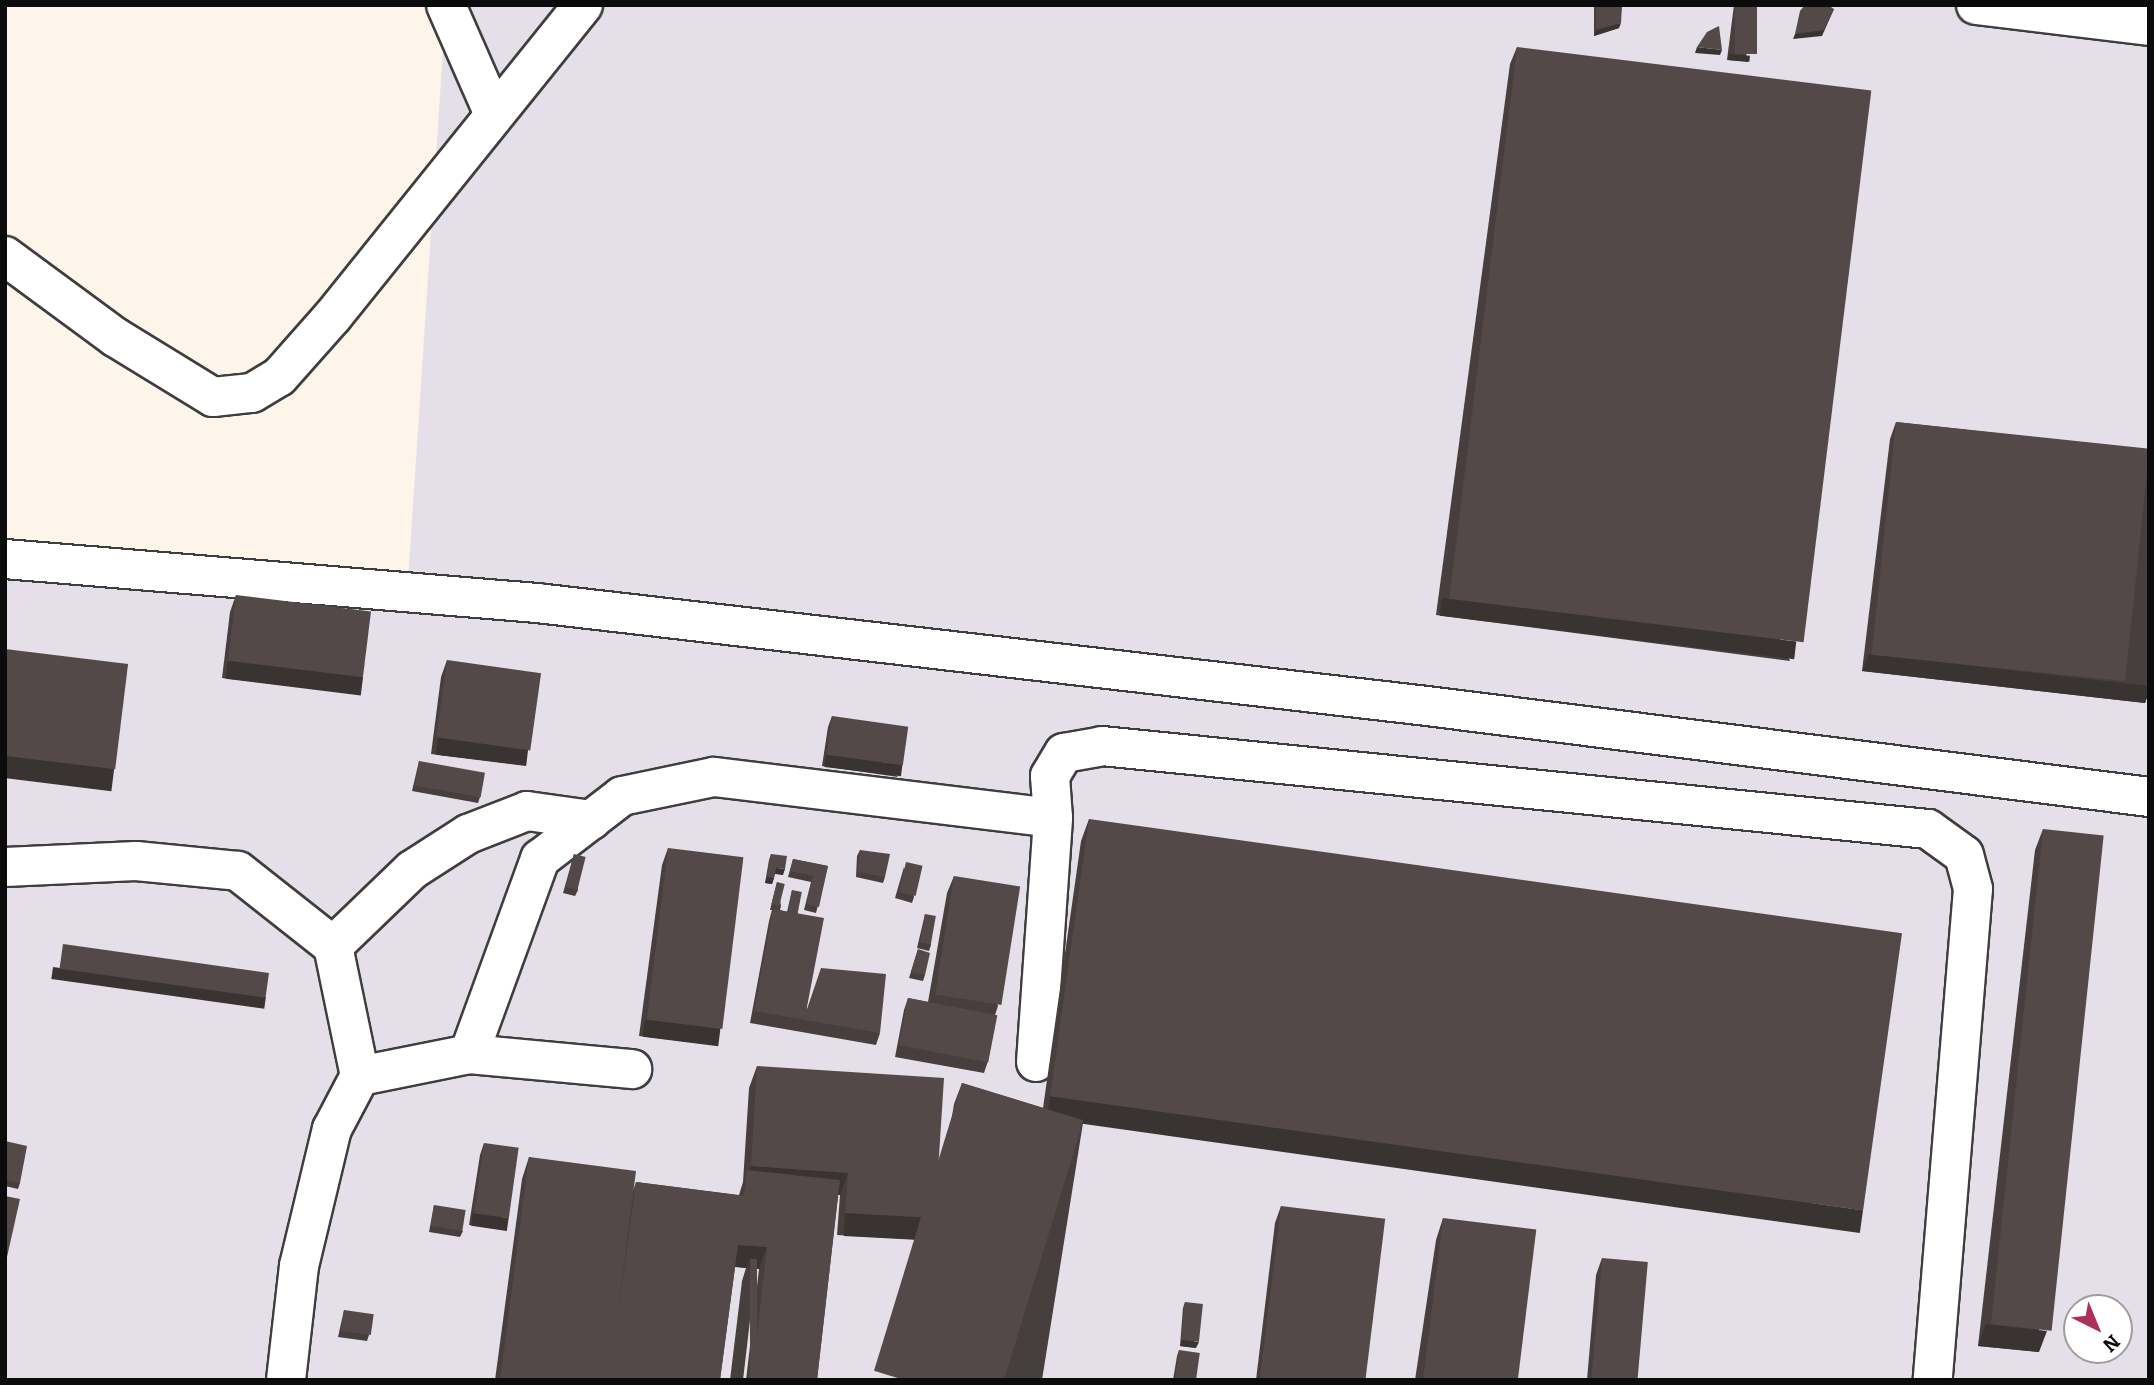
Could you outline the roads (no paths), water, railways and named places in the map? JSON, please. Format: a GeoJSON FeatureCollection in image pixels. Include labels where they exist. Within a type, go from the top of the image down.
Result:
{"type":"FeatureCollection","features":[{"type":"Feature","properties":{"kind":"street"},"geometry":{"type":"LineString","coordinates":[[446,5],[493,112]]}},
{"type":"Feature","properties":{"kind":"street"},"geometry":{"type":"LineString","coordinates":[[5,256],[115,337],[213,397],[252,393],[279,377],[333,316],[493,112],[583,5]]}},
{"type":"Feature","properties":{"kind":"street"},"geometry":{"type":"LineString","coordinates":[[1976,5],[2149,26]]}},
{"type":"Feature","properties":{"kind":"street"},"geometry":{"type":"LineString","coordinates":[[5,559],[537,603],[1419,705],[2149,797]]}},
{"type":"Feature","properties":{"kind":"street"},"geometry":{"type":"LineString","coordinates":[[1036,1062],[1053,818],[1050,776],[1064,753],[1102,746],[1928,829],[1964,855],[1973,889],[1933,1380]]}},
{"type":"Feature","properties":{"kind":"street"},"geometry":{"type":"LineString","coordinates":[[470,1054],[540,859],[622,796],[714,777],[1053,818]]}},
{"type":"Feature","properties":{"kind":"street"},"geometry":{"type":"LineString","coordinates":[[333,946],[412,870],[468,834],[527,811],[591,820]]}},
{"type":"Feature","properties":{"kind":"street"},"geometry":{"type":"LineString","coordinates":[[5,867],[136,861],[238,871],[333,946],[360,1076],[332,1129],[299,1266],[286,1380]]}},
{"type":"Feature","properties":{"kind":"street"},"geometry":{"type":"LineString","coordinates":[[360,1076],[470,1054],[632,1069]]}}]}
